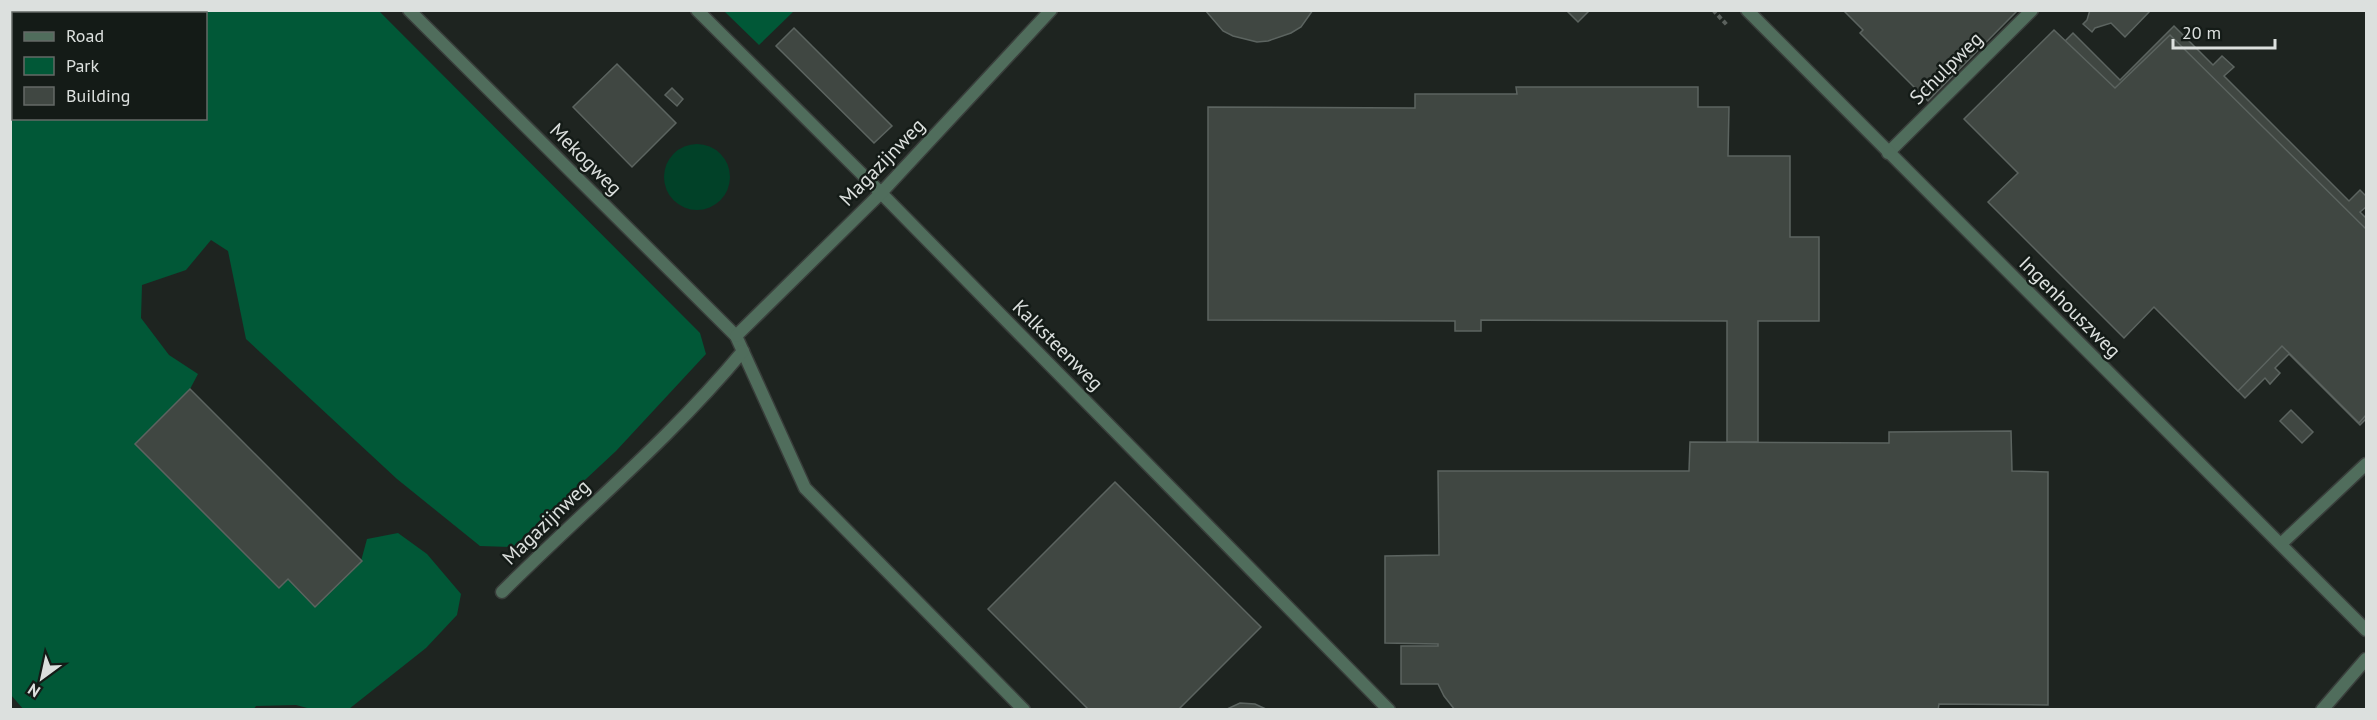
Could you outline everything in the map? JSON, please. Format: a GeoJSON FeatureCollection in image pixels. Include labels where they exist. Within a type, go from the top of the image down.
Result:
{"type":"FeatureCollection","features":[{"type":"Feature","properties":{"kind":"street","name":"Mekogweg"},"geometry":{"type":"LineString","coordinates":[[409,10],[736,336]]}},
{"type":"Feature","properties":{"kind":"street","name":"Kalksteenweg"},"geometry":{"type":"LineString","coordinates":[[697,10],[881,193],[1389,710]]}},
{"type":"Feature","properties":{"kind":"street","name":"Magazijnweg"},"geometry":{"type":"LineString","coordinates":[[736,336],[881,193],[1051,10]]}},
{"type":"Feature","properties":{"kind":"street","name":"Ingenhouszweg"},"geometry":{"type":"LineString","coordinates":[[1747,10],[2367,630]]}},
{"type":"Feature","properties":{"kind":"street","name":"Schulpweg"},"geometry":{"type":"LineString","coordinates":[[1888,153],[2032,10]]}},
{"type":"Feature","properties":{"kind":"street"},"geometry":{"type":"LineString","coordinates":[[736,336],[805,488],[1024,710]]}},
{"type":"Feature","properties":{"kind":"street","name":"Magazijnweg"},"geometry":{"type":"LineString","coordinates":[[502,592],[714,387],[743,351]]}},
{"type":"Feature","properties":{"kind":"street"},"geometry":{"type":"LineString","coordinates":[[2282,543],[2367,464]]}},
{"type":"Feature","properties":{"kind":"street"},"geometry":{"type":"LineString","coordinates":[[2322,710],[2367,659]]}},
{"type":"Feature","properties":{"kind":"green space"},"geometry":{"type":"Polygon","coordinates":[[[10,11],[379,11],[700,333],[706,354],[616,451],[513,547],[480,546],[397,479],[246,339],[228,251],[211,240],[186,270],[142,285],[141,318],[169,355],[198,374],[190,389],[135,444],[279,587],[288,579],[361,561],[367,539],[398,533],[427,554],[461,594],[457,615],[426,648],[349,709],[311,709],[296,705],[256,706],[253,710],[24,710],[11,695],[10,11]]]}},
{"type":"Feature","properties":{"kind":"green space"},"geometry":{"type":"Polygon","coordinates":[[[724,11],[794,11],[759,45],[724,11]]]}},
{"type":"Feature","properties":{"kind":"shaded area"},"geometry":{"type":"Polygon","coordinates":[[[697,144],[710,147],[720,154],[727,164],[730,177],[727,190],[720,200],[710,207],[697,210],[684,207],[674,200],[667,190],[664,177],[667,164],[674,154],[684,147],[697,144]]]}},
{"type":"Feature","properties":{"kind":"building"},"geometry":{"type":"Polygon","coordinates":[[[1205,10],[1313,10],[1301,27],[1291,33],[1268,41],[1257,42],[1223,31],[1205,10]]]}},
{"type":"Feature","properties":{"kind":"building"},"geometry":{"type":"Polygon","coordinates":[[[1566,10],[1590,10],[1578,22],[1566,10]]]}},
{"type":"Feature","properties":{"kind":"building"},"geometry":{"type":"Polygon","coordinates":[[[1843,10],[2018,10],[1928,101],[1860,33],[1863,30],[1843,10]]]}},
{"type":"Feature","properties":{"kind":"building"},"geometry":{"type":"Polygon","coordinates":[[[2090,10],[2151,10],[2125,37],[2111,23],[2095,28],[2092,32],[2083,24],[2090,10]]]}},
{"type":"Feature","properties":{"kind":"building"},"geometry":{"type":"Polygon","coordinates":[[[2174,26],[2213,65],[2222,56],[2234,67],[2224,76],[2349,201],[2360,190],[2366,196],[2366,207],[2360,212],[2366,218],[2366,419],[2360,425],[2289,354],[2275,368],[2280,373],[2270,384],[2265,378],[2245,398],[1977,129],[2073,33],[2120,80],[2174,26]]]}},
{"type":"Feature","properties":{"kind":"building"},"geometry":{"type":"Polygon","coordinates":[[[794,28],[892,126],[874,143],[776,46],[794,28]]]}},
{"type":"Feature","properties":{"kind":"building"},"geometry":{"type":"Polygon","coordinates":[[[2054,30],[2115,88],[2170,35],[2366,229],[2366,415],[2359,423],[2282,346],[2238,391],[2154,307],[2124,338],[1988,202],[2018,173],[1964,119],[2054,30]]]}},
{"type":"Feature","properties":{"kind":"building"},"geometry":{"type":"Polygon","coordinates":[[[617,64],[676,123],[632,167],[573,107],[617,64]]]}},
{"type":"Feature","properties":{"kind":"building"},"geometry":{"type":"Polygon","coordinates":[[[1516,87],[1698,87],[1698,107],[1729,107],[1728,156],[1790,156],[1790,237],[1819,237],[1819,321],[1758,321],[1758,442],[1727,442],[1727,321],[1481,320],[1481,331],[1455,331],[1455,321],[1208,320],[1208,107],[1415,108],[1415,94],[1517,94],[1516,87]]]}},
{"type":"Feature","properties":{"kind":"building"},"geometry":{"type":"Polygon","coordinates":[[[672,88],[683,99],[677,106],[665,95],[672,88]]]}},
{"type":"Feature","properties":{"kind":"building"},"geometry":{"type":"Polygon","coordinates":[[[190,389],[362,561],[315,607],[288,579],[279,588],[135,444],[190,389]]]}},
{"type":"Feature","properties":{"kind":"building"},"geometry":{"type":"Polygon","coordinates":[[[2291,410],[2313,432],[2302,443],[2280,421],[2291,410]]]}},
{"type":"Feature","properties":{"kind":"building"},"geometry":{"type":"Polygon","coordinates":[[[2011,431],[2012,471],[2048,472],[2048,705],[1939,704],[1938,710],[1455,710],[1438,684],[1401,684],[1401,646],[1438,646],[1438,644],[1385,643],[1385,556],[1439,555],[1438,471],[1689,471],[1690,442],[1889,443],[1889,432],[2011,431]]]}},
{"type":"Feature","properties":{"kind":"building"},"geometry":{"type":"Polygon","coordinates":[[[1115,482],[1261,627],[1178,710],[1089,710],[988,609],[1115,482]]]}},
{"type":"Feature","properties":{"kind":"building"},"geometry":{"type":"Polygon","coordinates":[[[1240,703],[1255,704],[1268,710],[1225,710],[1240,703]]]}}]}
